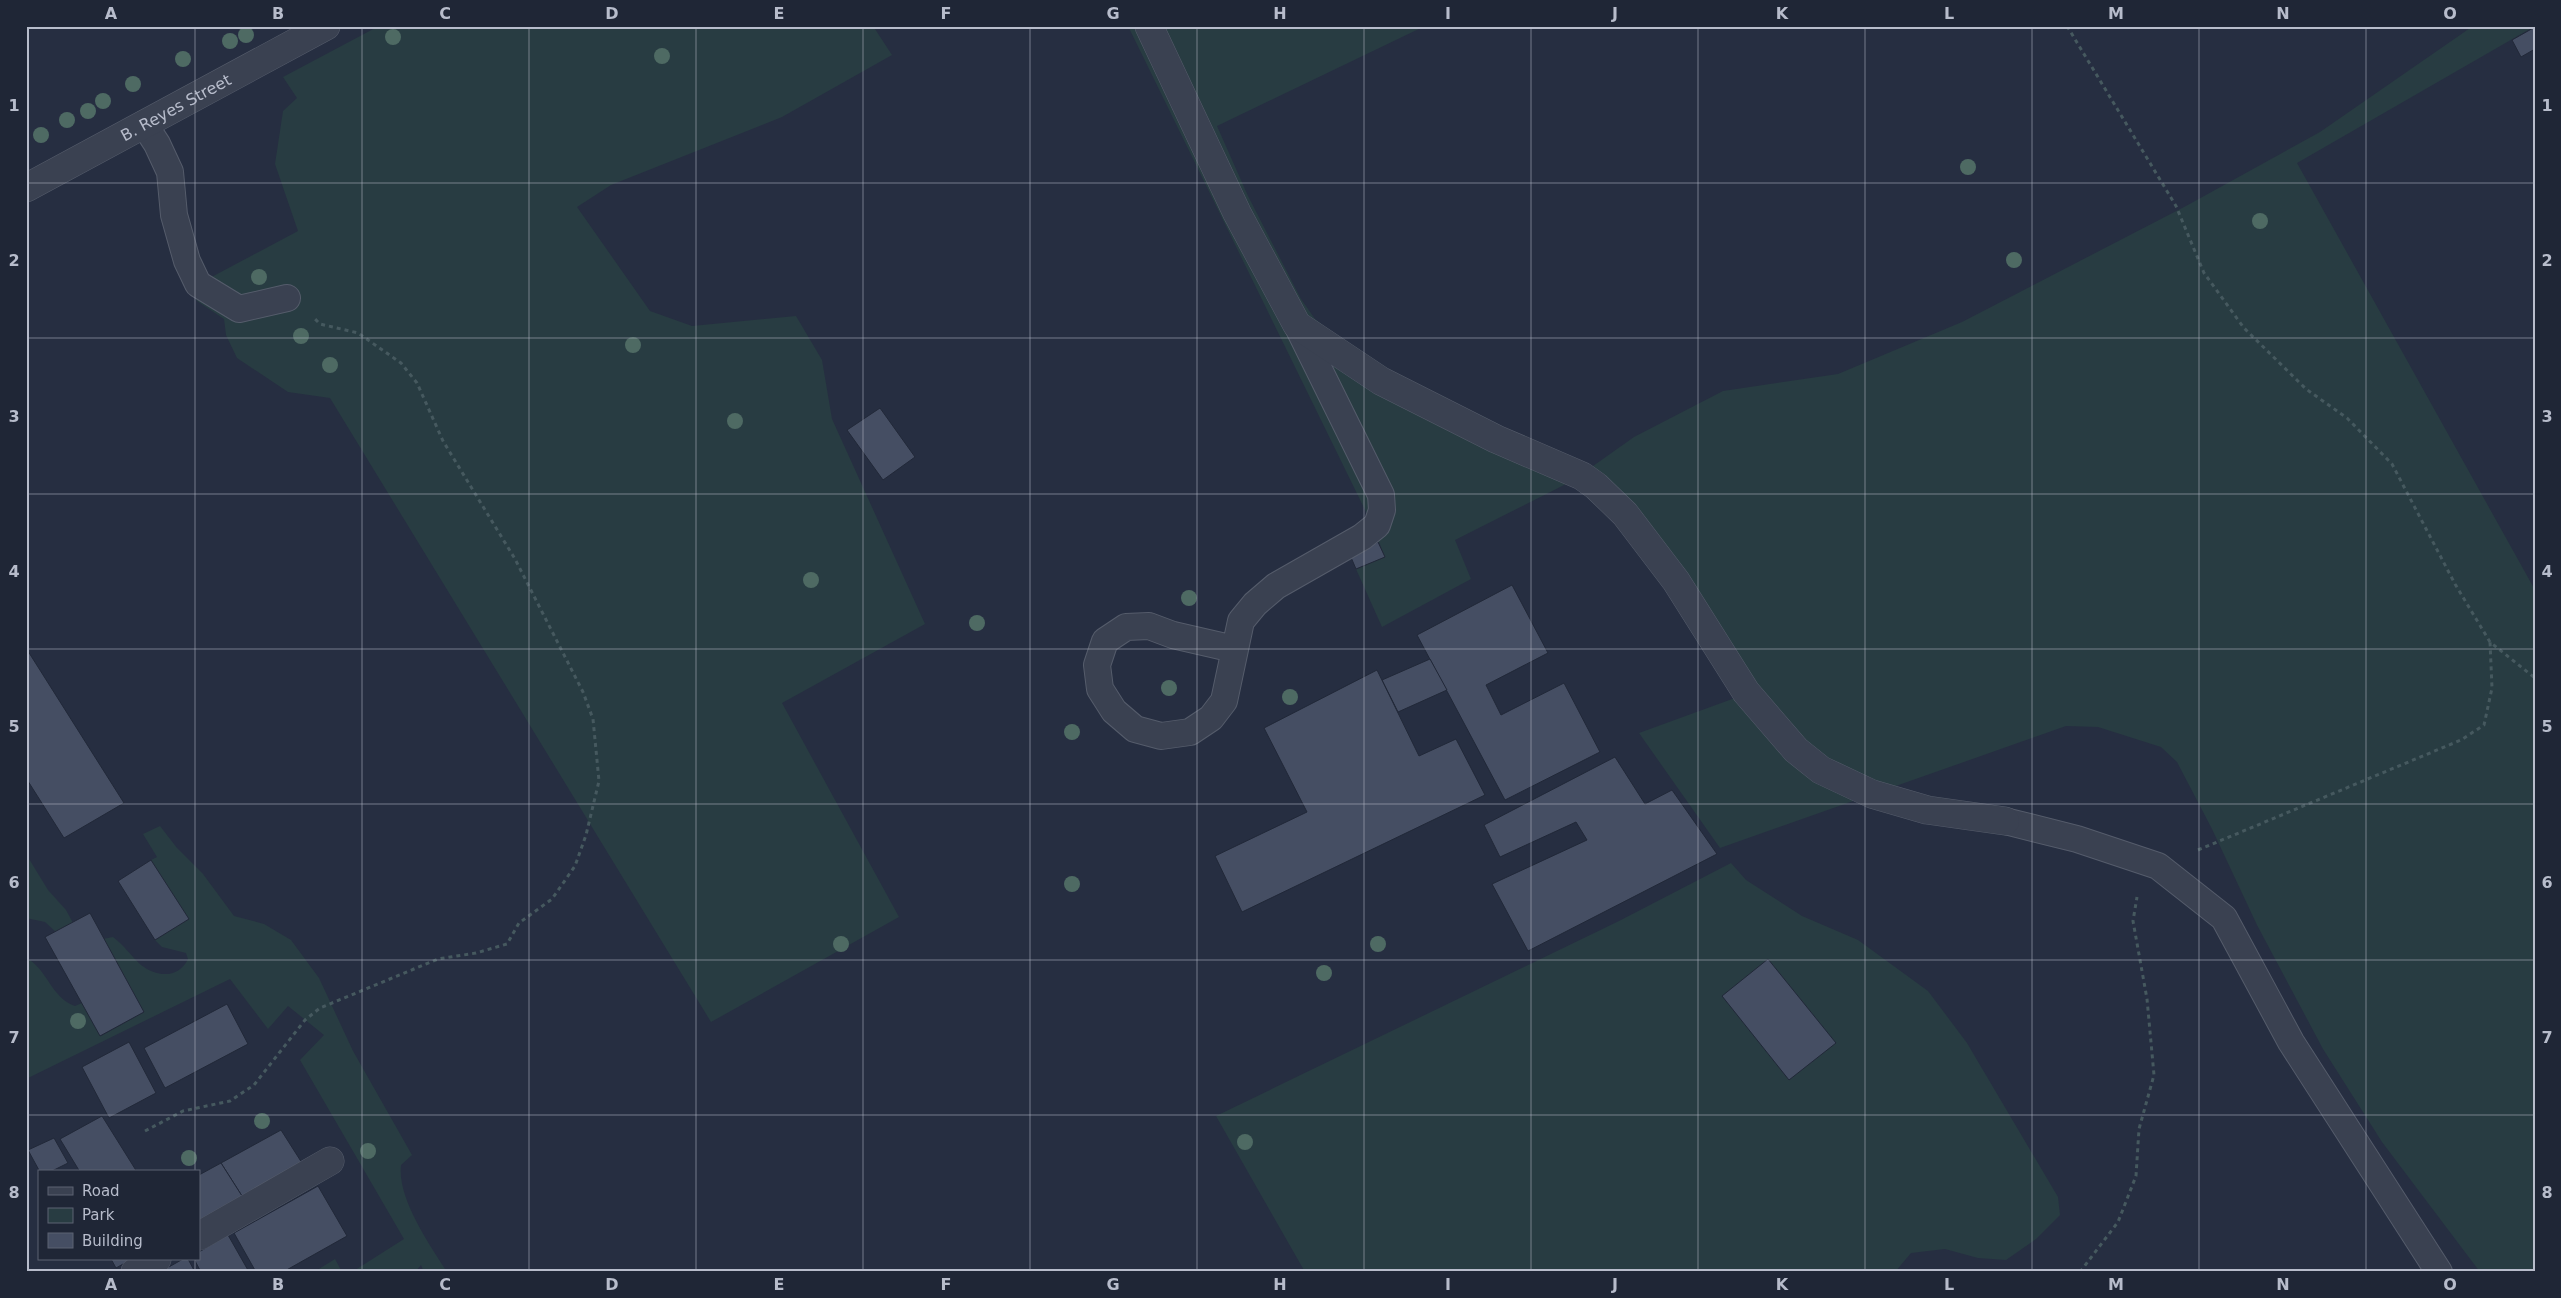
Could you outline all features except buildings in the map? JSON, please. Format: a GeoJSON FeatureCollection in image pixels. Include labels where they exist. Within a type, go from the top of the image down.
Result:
{"type":"FeatureCollection","features":[{"type":"Feature","properties":{"kind":"street","name":"B. Reyes Street"},"geometry":{"type":"LineString","coordinates":[[26,188],[326,26]]}},
{"type":"Feature","properties":{"kind":"street"},"geometry":{"type":"LineString","coordinates":[[1149,26],[1237,213],[1297,326],[1381,381],[1496,439],[1582,476],[1596,486],[1625,514],[1676,581],[1746,692],[1796,750],[1821,770],[1872,794],[1927,810],[2005,821]]}},
{"type":"Feature","properties":{"kind":"street"},"geometry":{"type":"LineString","coordinates":[[200,1235],[330,1161]]}},
{"type":"Feature","properties":{"kind":"street"},"geometry":{"type":"LineString","coordinates":[[135,1272],[155,1260]]}},
{"type":"Feature","properties":{"kind":"lane"},"geometry":{"type":"LineString","coordinates":[[144,124],[157,144],[170,172],[174,215],[187,261],[198,284],[239,309],[286,298]]}},
{"type":"Feature","properties":{"kind":"lane"},"geometry":{"type":"LineString","coordinates":[[1234,648],[1173,636],[1149,626],[1126,627],[1105,642],[1097,665],[1100,689],[1114,711],[1135,729],[1161,736],[1190,732],[1212,718],[1224,701],[1241,622],[1255,604],[1276,586],[1362,537],[1377,525],[1382,510],[1381,494],[1297,326]]}},
{"type":"Feature","properties":{"kind":"lane"},"geometry":{"type":"LineString","coordinates":[[2005,821],[2077,840],[2158,866],[2224,918],[2291,1042],[2440,1272]]}},
{"type":"Feature","properties":{"kind":"path"},"geometry":{"type":"LineString","coordinates":[[2067,26],[2176,206],[2204,273],[2244,328],[2306,389],[2347,418],[2392,464],[2455,584],[2490,642],[2535,678]]}},
{"type":"Feature","properties":{"kind":"path"},"geometry":{"type":"LineString","coordinates":[[145,1131],[183,1111],[230,1101],[254,1085],[305,1020],[320,1008],[438,959],[476,953],[508,944],[519,923],[552,899],[575,866],[586,835],[600,781],[593,719],[583,692],[515,559],[443,441],[417,382],[401,363],[358,333],[320,324],[309,311],[286,298]]}},
{"type":"Feature","properties":{"kind":"path"},"geometry":{"type":"LineString","coordinates":[[2080,1272],[2118,1222],[2136,1176],[2138,1129],[2154,1075],[2147,999],[2133,921],[2138,888],[2158,866],[2461,740],[2484,725],[2492,688],[2490,642]]}},
{"type":"Feature","properties":{"kind":"green space"},"geometry":{"type":"Polygon","coordinates":[[[379,26],[873,26],[892,55],[782,117],[611,185],[577,207],[650,311],[692,326],[796,316],[822,360],[832,419],[925,624],[782,703],[899,917],[711,1022],[330,398],[288,392],[237,358],[226,335],[224,319],[197,301],[189,289],[298,231],[275,164],[283,111],[297,98],[283,77],[379,26]]]}},
{"type":"Feature","properties":{"kind":"green space"},"geometry":{"type":"Polygon","coordinates":[[[1128,26],[1425,26],[1217,126],[1248,196],[1301,299],[1315,319],[1383,372],[1586,471],[1634,437],[1723,391],[1838,374],[1962,322],[2186,206],[2320,132],[2473,26],[2535,26],[2297,163],[2535,590],[2535,1272],[2480,1272],[2382,1142],[2323,1049],[2257,925],[2212,829],[2177,762],[2161,747],[2098,727],[2066,726],[1720,848],[1639,733],[1735,698],[1666,587],[1616,519],[1572,481],[1455,540],[1471,579],[1382,627],[1356,569],[1385,557],[1369,518],[1128,26]]]}},
{"type":"Feature","properties":{"kind":"green space"},"geometry":{"type":"Polygon","coordinates":[[[160,826],[177,848],[203,874],[234,916],[264,924],[291,940],[319,978],[353,1051],[412,1155],[401,1165],[404,1192],[416,1220],[447,1272],[424,1272],[421,1265],[415,1272],[352,1272],[404,1239],[300,1060],[324,1035],[288,1006],[268,1029],[230,979],[26,1079],[26,958],[39,969],[60,997],[75,1006],[82,1003],[101,1036],[144,1012],[103,939],[113,937],[141,965],[161,974],[174,973],[188,959],[186,953],[162,947],[155,940],[188,919],[151,860],[157,857],[143,834],[160,826]]]}},
{"type":"Feature","properties":{"kind":"green space"},"geometry":{"type":"Polygon","coordinates":[[[26,854],[48,890],[66,910],[73,923],[56,932],[45,922],[26,918],[26,854]]]}},
{"type":"Feature","properties":{"kind":"green space"},"geometry":{"type":"Polygon","coordinates":[[[1731,863],[1746,880],[1802,916],[1858,940],[1928,991],[1967,1043],[2058,1197],[2060,1215],[2036,1239],[2006,1260],[1978,1258],[1945,1249],[1911,1253],[1895,1272],[1305,1272],[1216,1116],[1619,921],[1731,863]]]}},
{"type":"Feature","properties":{"kind":"green space"},"geometry":{"type":"Polygon","coordinates":[[[335,1259],[342,1272],[314,1272],[335,1259]]]}}]}
